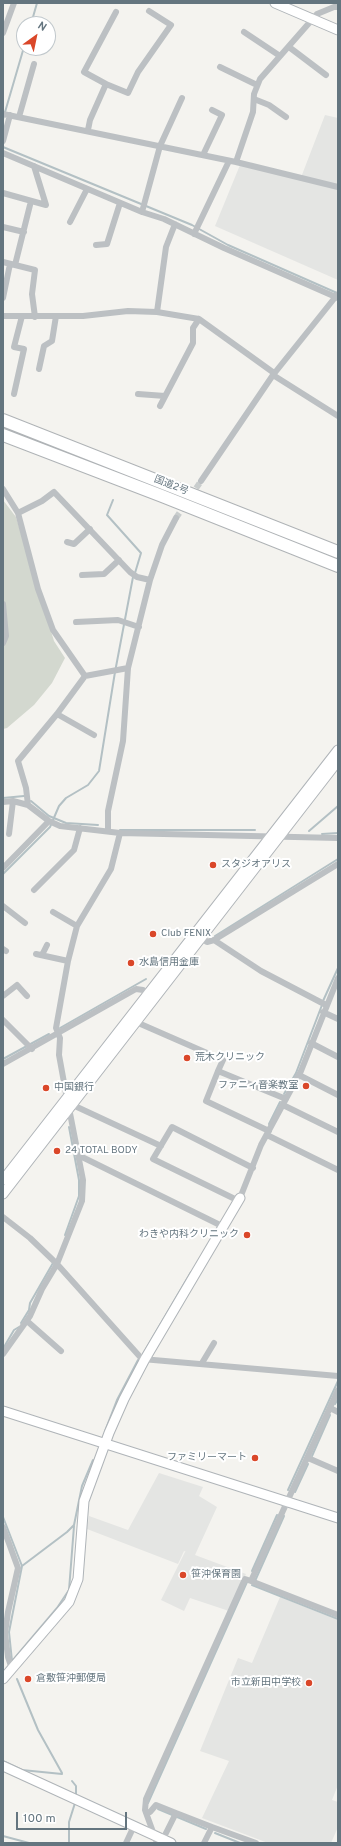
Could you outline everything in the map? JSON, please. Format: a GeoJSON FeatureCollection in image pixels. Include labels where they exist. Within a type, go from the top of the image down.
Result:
{"type":"FeatureCollection","features":[{"type":"Feature","properties":{"kind":"highway","name":"国道2号"},"geometry":{"type":"LineString","coordinates":[[3,420],[338,552]]}},
{"type":"Feature","properties":{"kind":"highway","name":"国道2号"},"geometry":{"type":"LineString","coordinates":[[3,435],[117,478],[338,566]]}},
{"type":"Feature","properties":{"kind":"highway"},"geometry":{"type":"LineString","coordinates":[[39,435],[153,472],[338,544]]}},
{"type":"Feature","properties":{"kind":"highway"},"geometry":{"type":"LineString","coordinates":[[117,478],[132,491],[159,503],[338,574]]}},
{"type":"Feature","properties":{"kind":"street"},"geometry":{"type":"LineString","coordinates":[[3,33],[14,3]]}},
{"type":"Feature","properties":{"kind":"street"},"geometry":{"type":"LineString","coordinates":[[276,3],[338,30]]}},
{"type":"Feature","properties":{"kind":"street"},"geometry":{"type":"LineString","coordinates":[[194,234],[232,162],[253,112],[254,99],[260,79],[313,19],[321,12],[334,6]]}},
{"type":"Feature","properties":{"kind":"street"},"geometry":{"type":"LineString","coordinates":[[116,12],[84,72],[128,94],[138,72],[171,24],[149,11]]}},
{"type":"Feature","properties":{"kind":"street"},"geometry":{"type":"LineString","coordinates":[[244,32],[280,56]]}},
{"type":"Feature","properties":{"kind":"street"},"geometry":{"type":"LineString","coordinates":[[289,47],[326,75]]}},
{"type":"Feature","properties":{"kind":"street"},"geometry":{"type":"LineString","coordinates":[[19,117],[34,64]]}},
{"type":"Feature","properties":{"kind":"street"},"geometry":{"type":"LineString","coordinates":[[220,66],[257,85]]}},
{"type":"Feature","properties":{"kind":"street"},"geometry":{"type":"LineString","coordinates":[[88,130],[90,120],[106,84]]}},
{"type":"Feature","properties":{"kind":"street"},"geometry":{"type":"LineString","coordinates":[[142,212],[160,146],[182,98]]}},
{"type":"Feature","properties":{"kind":"street"},"geometry":{"type":"LineString","coordinates":[[254,99],[269,106],[286,117]]}},
{"type":"Feature","properties":{"kind":"street"},"geometry":{"type":"LineString","coordinates":[[203,155],[222,115],[212,110]]}},
{"type":"Feature","properties":{"kind":"street"},"geometry":{"type":"LineString","coordinates":[[3,141],[7,114],[203,155],[338,187]]}},
{"type":"Feature","properties":{"kind":"street"},"geometry":{"type":"LineString","coordinates":[[3,153],[120,203],[175,224],[194,234],[337,296],[274,374],[201,481]]}},
{"type":"Feature","properties":{"kind":"street"},"geometry":{"type":"LineString","coordinates":[[3,193],[46,204],[34,166]]}},
{"type":"Feature","properties":{"kind":"street"},"geometry":{"type":"LineString","coordinates":[[70,222],[87,189]]}},
{"type":"Feature","properties":{"kind":"street"},"geometry":{"type":"LineString","coordinates":[[3,298],[24,232],[32,200]]}},
{"type":"Feature","properties":{"kind":"street"},"geometry":{"type":"LineString","coordinates":[[96,245],[107,244],[120,203]]}},
{"type":"Feature","properties":{"kind":"street"},"geometry":{"type":"LineString","coordinates":[[157,312],[166,247],[175,224]]}},
{"type":"Feature","properties":{"kind":"street"},"geometry":{"type":"LineString","coordinates":[[3,227],[24,232]]}},
{"type":"Feature","properties":{"kind":"street"},"geometry":{"type":"LineString","coordinates":[[3,262],[35,270],[32,294],[35,317]]}},
{"type":"Feature","properties":{"kind":"street"},"geometry":{"type":"LineString","coordinates":[[3,316],[35,317],[128,311],[157,312],[199,319],[274,374],[338,416]]}},
{"type":"Feature","properties":{"kind":"street"},"geometry":{"type":"LineString","coordinates":[[14,394],[24,350],[14,347],[22,316]]}},
{"type":"Feature","properties":{"kind":"street"},"geometry":{"type":"LineString","coordinates":[[39,369],[44,346],[52,341],[56,316]]}},
{"type":"Feature","properties":{"kind":"street"},"geometry":{"type":"LineString","coordinates":[[160,406],[193,343],[193,328],[199,319]]}},
{"type":"Feature","properties":{"kind":"street"},"geometry":{"type":"LineString","coordinates":[[138,394],[165,396]]}},
{"type":"Feature","properties":{"kind":"street"},"geometry":{"type":"LineString","coordinates":[[3,489],[18,513],[38,589],[53,630],[85,676]]}},
{"type":"Feature","properties":{"kind":"street"},"geometry":{"type":"LineString","coordinates":[[18,513],[42,501],[54,492],[134,575],[150,580]]}},
{"type":"Feature","properties":{"kind":"street"},"geometry":{"type":"LineString","coordinates":[[108,831],[108,811],[123,741],[128,668],[150,580],[162,545],[176,518]]}},
{"type":"Feature","properties":{"kind":"street"},"geometry":{"type":"LineString","coordinates":[[67,542],[74,544],[90,529]]}},
{"type":"Feature","properties":{"kind":"street"},"geometry":{"type":"LineString","coordinates":[[82,575],[104,574],[119,560]]}},
{"type":"Feature","properties":{"kind":"street"},"geometry":{"type":"LineString","coordinates":[[3,604],[6,636],[3,643]]}},
{"type":"Feature","properties":{"kind":"street"},"geometry":{"type":"LineString","coordinates":[[76,622],[118,620],[138,627]]}},
{"type":"Feature","properties":{"kind":"street"},"geometry":{"type":"LineString","coordinates":[[28,805],[26,788],[18,760],[58,714],[85,676],[128,668]]}},
{"type":"Feature","properties":{"kind":"street"},"geometry":{"type":"LineString","coordinates":[[58,714],[94,735]]}},
{"type":"Feature","properties":{"kind":"street"},"geometry":{"type":"LineString","coordinates":[[275,837],[338,750]]}},
{"type":"Feature","properties":{"kind":"street"},"geometry":{"type":"LineString","coordinates":[[3,1194],[69,1103],[151,996],[275,837],[338,761]]}},
{"type":"Feature","properties":{"kind":"street"},"geometry":{"type":"LineString","coordinates":[[8,834],[13,801]]}},
{"type":"Feature","properties":{"kind":"street"},"geometry":{"type":"LineString","coordinates":[[3,802],[13,801],[28,805],[52,822],[80,828],[120,833],[338,838]]}},
{"type":"Feature","properties":{"kind":"street"},"geometry":{"type":"LineString","coordinates":[[3,868],[52,822]]}},
{"type":"Feature","properties":{"kind":"street"},"geometry":{"type":"LineString","coordinates":[[34,890],[74,850],[80,828]]}},
{"type":"Feature","properties":{"kind":"street"},"geometry":{"type":"LineString","coordinates":[[3,1354],[27,1321],[55,1263],[82,1201],[83,1180],[59,1055],[60,1038],[56,1022],[68,961],[77,926],[111,868],[120,833]]}},
{"type":"Feature","properties":{"kind":"street"},"geometry":{"type":"LineString","coordinates":[[198,936],[207,942],[214,940],[338,864]]}},
{"type":"Feature","properties":{"kind":"street"},"geometry":{"type":"LineString","coordinates":[[3,906],[25,923]]}},
{"type":"Feature","properties":{"kind":"street"},"geometry":{"type":"LineString","coordinates":[[53,912],[77,926]]}},
{"type":"Feature","properties":{"kind":"street"},"geometry":{"type":"LineString","coordinates":[[214,940],[261,971],[326,1005]]}},
{"type":"Feature","properties":{"kind":"street"},"geometry":{"type":"LineString","coordinates":[[47,945],[39,955],[68,961]]}},
{"type":"Feature","properties":{"kind":"street"},"geometry":{"type":"LineString","coordinates":[[3,1679],[69,1602],[78,1579],[84,1501],[124,1398],[145,1359],[240,1199],[268,1133],[299,1075],[323,1012],[338,980]]}},
{"type":"Feature","properties":{"kind":"street"},"geometry":{"type":"LineString","coordinates":[[3,996],[17,985],[26,996]]}},
{"type":"Feature","properties":{"kind":"street"},"geometry":{"type":"LineString","coordinates":[[3,1064],[30,1047],[58,1034],[136,989],[140,989],[151,996]]}},
{"type":"Feature","properties":{"kind":"street"},"geometry":{"type":"LineString","coordinates":[[3,1180],[136,1022],[151,996]]}},
{"type":"Feature","properties":{"kind":"street"},"geometry":{"type":"LineString","coordinates":[[323,1012],[338,1019]]}},
{"type":"Feature","properties":{"kind":"street"},"geometry":{"type":"LineString","coordinates":[[3,1020],[30,1047]]}},
{"type":"Feature","properties":{"kind":"street"},"geometry":{"type":"LineString","coordinates":[[136,1022],[223,1060],[206,1101],[338,1170]]}},
{"type":"Feature","properties":{"kind":"street"},"geometry":{"type":"LineString","coordinates":[[312,1043],[338,1057]]}},
{"type":"Feature","properties":{"kind":"street"},"geometry":{"type":"LineString","coordinates":[[218,1071],[284,1102],[338,1132]]}},
{"type":"Feature","properties":{"kind":"street"},"geometry":{"type":"LineString","coordinates":[[299,1075],[338,1095]]}},
{"type":"Feature","properties":{"kind":"street"},"geometry":{"type":"LineString","coordinates":[[69,1103],[161,1146]]}},
{"type":"Feature","properties":{"kind":"street"},"geometry":{"type":"LineString","coordinates":[[240,1199],[154,1158],[172,1127],[253,1168]]}},
{"type":"Feature","properties":{"kind":"street"},"geometry":{"type":"LineString","coordinates":[[78,1155],[224,1227]]}},
{"type":"Feature","properties":{"kind":"street"},"geometry":{"type":"LineString","coordinates":[[3,1217],[30,1238],[55,1263],[139,1356],[145,1359],[338,1375]]}},
{"type":"Feature","properties":{"kind":"street"},"geometry":{"type":"LineString","coordinates":[[27,1321],[61,1351]]}},
{"type":"Feature","properties":{"kind":"street"},"geometry":{"type":"LineString","coordinates":[[202,1363],[214,1343]]}},
{"type":"Feature","properties":{"kind":"street"},"geometry":{"type":"LineString","coordinates":[[254,1582],[287,1502],[338,1390]]}},
{"type":"Feature","properties":{"kind":"street"},"geometry":{"type":"LineString","coordinates":[[330,1408],[338,1412]]}},
{"type":"Feature","properties":{"kind":"street"},"geometry":{"type":"LineString","coordinates":[[3,1411],[338,1518]]}},
{"type":"Feature","properties":{"kind":"street"},"geometry":{"type":"LineString","coordinates":[[308,1458],[338,1471]]}},
{"type":"Feature","properties":{"kind":"street"},"geometry":{"type":"LineString","coordinates":[[3,1527],[18,1568],[5,1633],[8,1658],[12,1669]]}},
{"type":"Feature","properties":{"kind":"street"},"geometry":{"type":"LineString","coordinates":[[161,1840],[144,1805],[245,1579],[338,1615]]}},
{"type":"Feature","properties":{"kind":"street"},"geometry":{"type":"LineString","coordinates":[[3,1766],[134,1826],[161,1840]]}},
{"type":"Feature","properties":{"kind":"street"},"geometry":{"type":"LineString","coordinates":[[148,1812],[156,1805],[175,1815],[256,1843]]}},
{"type":"Feature","properties":{"kind":"street"},"geometry":{"type":"LineString","coordinates":[[161,1840],[175,1815]]}},
{"type":"Feature","properties":{"kind":"street"},"geometry":{"type":"LineString","coordinates":[[126,1843],[134,1826]]}},
{"type":"Feature","properties":{"kind":"street"},"geometry":{"type":"LineString","coordinates":[[204,1843],[212,1828]]}},
{"type":"Feature","properties":{"kind":"shaded area"},"geometry":{"type":"Polygon","coordinates":[[[325,115],[338,118],[338,280],[215,226],[240,165],[300,180],[325,115]]]}},
{"type":"Feature","properties":{"kind":"shaded area"},"geometry":{"type":"Polygon","coordinates":[[[3,500],[16,517],[54,641],[65,658],[52,683],[34,705],[7,728],[3,729],[3,500]]]}},
{"type":"Feature","properties":{"kind":"shaded area"},"geometry":{"type":"Polygon","coordinates":[[[159,1473],[203,1487],[199,1496],[217,1507],[195,1555],[246,1574],[229,1611],[190,1598],[184,1611],[161,1600],[186,1552],[184,1551],[178,1564],[87,1529],[89,1516],[128,1530],[159,1473]]]}},
{"type":"Feature","properties":{"kind":"shaded area"},"geometry":{"type":"Polygon","coordinates":[[[280,1597],[338,1620],[338,1785],[332,1800],[338,1802],[338,1827],[331,1843],[268,1843],[202,1818],[229,1761],[200,1751],[238,1658],[252,1663],[280,1597]]]}},
{"type":"Feature","properties":{"kind":"waterway"},"geometry":{"type":"LineString","coordinates":[[33,16],[37,3]]}},
{"type":"Feature","properties":{"kind":"waterway"},"geometry":{"type":"LineString","coordinates":[[3,119],[21,56]]}},
{"type":"Feature","properties":{"kind":"waterway"},"geometry":{"type":"LineString","coordinates":[[3,147],[192,225],[228,245],[337,293]]}},
{"type":"Feature","properties":{"kind":"waterway"},"geometry":{"type":"LineString","coordinates":[[113,500],[107,515],[141,553],[135,573]]}},
{"type":"Feature","properties":{"kind":"waterway"},"geometry":{"type":"LineString","coordinates":[[3,874],[50,827],[59,806],[66,798],[88,785],[99,771],[115,672],[133,577]]}},
{"type":"Feature","properties":{"kind":"waterway"},"geometry":{"type":"LineString","coordinates":[[3,798],[24,796]]}},
{"type":"Feature","properties":{"kind":"waterway"},"geometry":{"type":"LineString","coordinates":[[31,801],[49,816],[66,823],[98,825]]}},
{"type":"Feature","properties":{"kind":"waterway"},"geometry":{"type":"LineString","coordinates":[[309,831],[338,806]]}},
{"type":"Feature","properties":{"kind":"waterway"},"geometry":{"type":"LineString","coordinates":[[120,830],[255,830]]}},
{"type":"Feature","properties":{"kind":"waterway"},"geometry":{"type":"LineString","coordinates":[[322,834],[338,833]]}},
{"type":"Feature","properties":{"kind":"waterway"},"geometry":{"type":"LineString","coordinates":[[215,936],[338,859]]}},
{"type":"Feature","properties":{"kind":"waterway"},"geometry":{"type":"LineString","coordinates":[[323,1001],[338,968]]}},
{"type":"Feature","properties":{"kind":"waterway"},"geometry":{"type":"LineString","coordinates":[[60,1028],[146,979]]}},
{"type":"Feature","properties":{"kind":"waterway"},"geometry":{"type":"LineString","coordinates":[[284,1094],[296,1073],[322,1005]]}},
{"type":"Feature","properties":{"kind":"waterway"},"geometry":{"type":"LineString","coordinates":[[3,1059],[49,1034]]}},
{"type":"Feature","properties":{"kind":"waterway"},"geometry":{"type":"LineString","coordinates":[[269,1124],[280,1102]]}},
{"type":"Feature","properties":{"kind":"waterway"},"geometry":{"type":"LineString","coordinates":[[65,1235],[79,1196],[79,1180],[69,1127]]}},
{"type":"Feature","properties":{"kind":"waterway"},"geometry":{"type":"LineString","coordinates":[[21,1323],[29,1310],[30,1303],[53,1263]]}},
{"type":"Feature","properties":{"kind":"waterway"},"geometry":{"type":"LineString","coordinates":[[143,1354],[191,1272]]}},
{"type":"Feature","properties":{"kind":"waterway"},"geometry":{"type":"LineString","coordinates":[[4,1347],[14,1330],[19,1327]]}},
{"type":"Feature","properties":{"kind":"waterway"},"geometry":{"type":"LineString","coordinates":[[105,1431],[117,1400],[138,1360]]}},
{"type":"Feature","properties":{"kind":"waterway"},"geometry":{"type":"LineString","coordinates":[[288,1490],[338,1381]]}},
{"type":"Feature","properties":{"kind":"waterway"},"geometry":{"type":"LineString","coordinates":[[335,1404],[338,1399]]}},
{"type":"Feature","properties":{"kind":"waterway"},"geometry":{"type":"LineString","coordinates":[[312,1456],[330,1415]]}},
{"type":"Feature","properties":{"kind":"waterway"},"geometry":{"type":"LineString","coordinates":[[12,1661],[9,1632],[22,1566],[74,1525],[82,1486],[93,1460]]}},
{"type":"Feature","properties":{"kind":"waterway"},"geometry":{"type":"LineString","coordinates":[[295,1492],[308,1464]]}},
{"type":"Feature","properties":{"kind":"waterway"},"geometry":{"type":"LineString","coordinates":[[252,1571],[277,1515]]}},
{"type":"Feature","properties":{"kind":"waterway"},"geometry":{"type":"LineString","coordinates":[[255,1581],[284,1516]]}},
{"type":"Feature","properties":{"kind":"waterway"},"geometry":{"type":"LineString","coordinates":[[3,1517],[22,1566]]}},
{"type":"Feature","properties":{"kind":"waterway"},"geometry":{"type":"LineString","coordinates":[[13,1660],[57,1608],[69,1590],[74,1526]]}},
{"type":"Feature","properties":{"kind":"waterway"},"geometry":{"type":"LineString","coordinates":[[148,1803],[247,1582]]}},
{"type":"Feature","properties":{"kind":"waterway"},"geometry":{"type":"LineString","coordinates":[[252,1585],[338,1619]]}},
{"type":"Feature","properties":{"kind":"waterway"},"geometry":{"type":"LineString","coordinates":[[17,1679],[38,1730],[62,1773]]}},
{"type":"Feature","properties":{"kind":"waterway"},"geometry":{"type":"LineString","coordinates":[[3,1761],[22,1770],[62,1774]]}},
{"type":"Feature","properties":{"kind":"waterway"},"geometry":{"type":"LineString","coordinates":[[72,1781],[76,1786],[76,1795]]}},
{"type":"Feature","properties":{"kind":"waterway"},"geometry":{"type":"LineString","coordinates":[[69,1843],[69,1822],[75,1803]]}},
{"type":"Feature","properties":{"kind":"waterway"},"geometry":{"type":"LineString","coordinates":[[158,1809],[206,1829]]}},
{"type":"Feature","properties":{"kind":"waterway"},"geometry":{"type":"LineString","coordinates":[[215,1833],[240,1843]]}},
{"type":"Feature","properties":{"kind":"waterway"},"geometry":{"type":"LineString","coordinates":[[3,1836],[29,1843]]}},
{"type":"Feature","properties":{"kind":"tunnel"},"geometry":{"type":"LineString","coordinates":[[176,518],[201,481]]}},
{"type":"Feature","properties":{"kind":"place","name":"スタジオアリス"},"geometry":{"type":"Point","coordinates":[213,865]}},
{"type":"Feature","properties":{"kind":"place","name":"Club FENIX"},"geometry":{"type":"Point","coordinates":[153,934]}},
{"type":"Feature","properties":{"kind":"place","name":"水島信用金庫"},"geometry":{"type":"Point","coordinates":[131,963]}},
{"type":"Feature","properties":{"kind":"place","name":"荒木クリニック"},"geometry":{"type":"Point","coordinates":[187,1058]}},
{"type":"Feature","properties":{"kind":"place","name":"ファニィ音楽教室"},"geometry":{"type":"Point","coordinates":[306,1086]}},
{"type":"Feature","properties":{"kind":"place","name":"中国銀行"},"geometry":{"type":"Point","coordinates":[46,1088]}},
{"type":"Feature","properties":{"kind":"place","name":"24 TOTAL BODY"},"geometry":{"type":"Point","coordinates":[57,1151]}},
{"type":"Feature","properties":{"kind":"place","name":"わきや内科クリニック"},"geometry":{"type":"Point","coordinates":[247,1235]}},
{"type":"Feature","properties":{"kind":"place","name":"ファミリーマート"},"geometry":{"type":"Point","coordinates":[255,1458]}},
{"type":"Feature","properties":{"kind":"place","name":"笹沖保育園"},"geometry":{"type":"Point","coordinates":[183,1575]}},
{"type":"Feature","properties":{"kind":"place","name":"倉敷笹沖郵便局"},"geometry":{"type":"Point","coordinates":[28,1679]}},
{"type":"Feature","properties":{"kind":"place","name":"市立新田中学校"},"geometry":{"type":"Point","coordinates":[309,1683]}}]}
